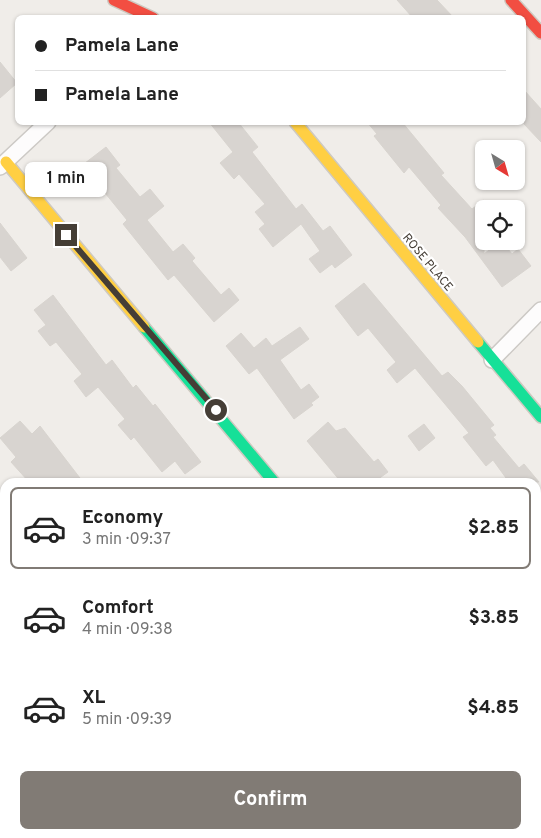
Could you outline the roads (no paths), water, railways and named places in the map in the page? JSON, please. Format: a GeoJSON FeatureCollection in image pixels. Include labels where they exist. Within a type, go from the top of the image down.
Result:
{"type":"FeatureCollection","features":[{"type":"Feature","properties":{"kind":"street"},"geometry":{"type":"LineString","coordinates":[[114,0],[136,15]]}},
{"type":"Feature","properties":{"kind":"street"},"geometry":{"type":"LineString","coordinates":[[511,0],[525,15]]}},
{"type":"Feature","properties":{"kind":"street"},"geometry":{"type":"LineString","coordinates":[[526,16],[541,32]]}},
{"type":"Feature","properties":{"kind":"street"},"geometry":{"type":"LineString","coordinates":[[45,125],[3,165],[271,478]]}},
{"type":"Feature","properties":{"kind":"street","name":"ROSE PLACE"},"geometry":{"type":"LineString","coordinates":[[297,125],[541,418]]}},
{"type":"Feature","properties":{"kind":"street"},"geometry":{"type":"LineString","coordinates":[[492,360],[541,310]]}}]}
